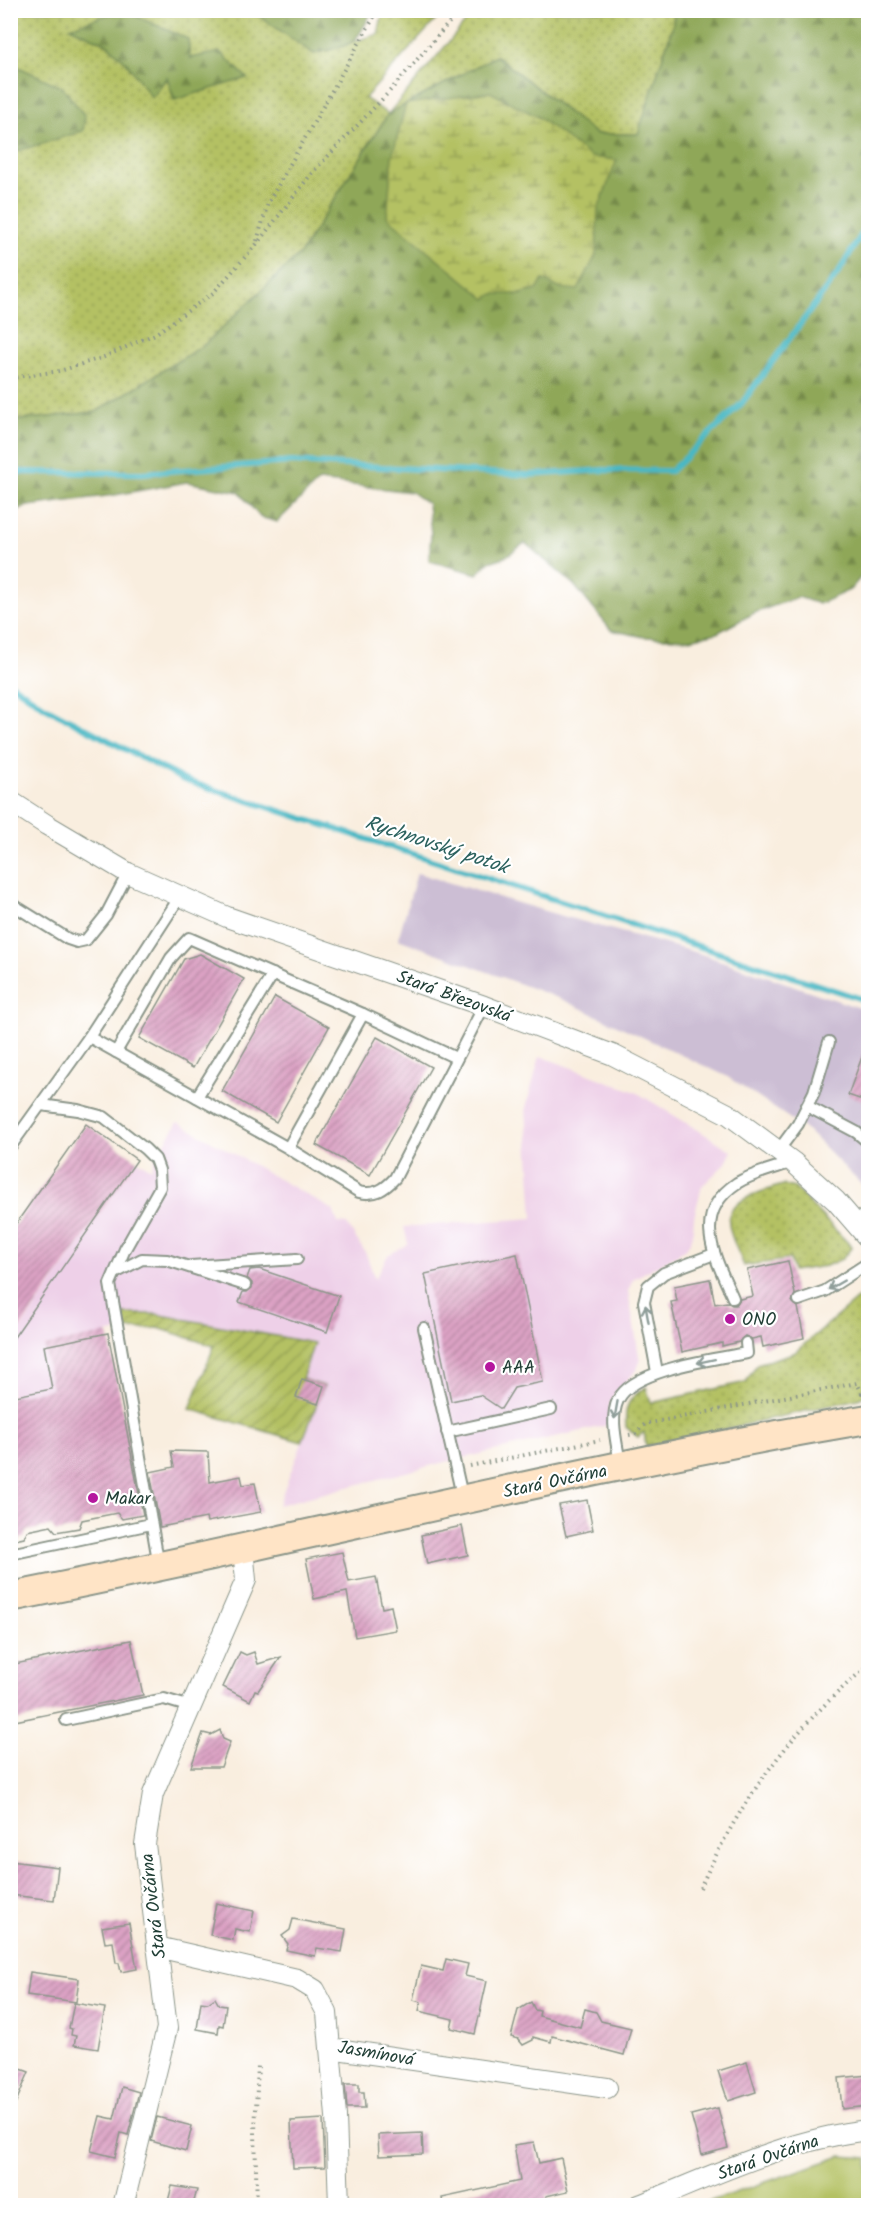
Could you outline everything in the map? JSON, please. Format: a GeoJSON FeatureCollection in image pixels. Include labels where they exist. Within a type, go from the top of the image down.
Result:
{"type":"FeatureCollection","features":[{"type":"Feature","properties":{"kind":"main road","name":"Stará Ovčárna"},"geometry":{"type":"LineString","coordinates":[[10,1597],[159,1567],[463,1500],[868,1419]]}},
{"type":"Feature","properties":{"kind":"street","name":"Stará Březovská"},"geometry":{"type":"LineString","coordinates":[[10,801],[128,873],[182,895],[227,917],[484,1006],[613,1055],[728,1114],[786,1156],[836,1201],[868,1238]]}},
{"type":"Feature","properties":{"kind":"street","name":"Stará Ovčárna"},"geometry":{"type":"LineString","coordinates":[[123,2205],[167,2028],[145,1844],[153,1794],[246,1580],[243,1549]]}},
{"type":"Feature","properties":{"kind":"street","name":"Jasmínová"},"geometry":{"type":"LineString","coordinates":[[157,1947],[297,1980],[315,1990],[327,2013],[330,2048],[607,2088]]}},
{"type":"Feature","properties":{"kind":"street"},"geometry":{"type":"LineString","coordinates":[[330,2048],[336,2116],[339,2205]]}},
{"type":"Feature","properties":{"kind":"street","name":"Stará Ovčárna"},"geometry":{"type":"LineString","coordinates":[[637,2205],[775,2151],[840,2133],[868,2130]]}},
{"type":"Feature","properties":{"kind":"lane"},"geometry":{"type":"LineString","coordinates":[[10,903],[68,939],[76,942],[86,940],[106,915],[128,873]]}},
{"type":"Feature","properties":{"kind":"lane"},"geometry":{"type":"LineString","coordinates":[[10,1147],[89,1037],[182,895]]}},
{"type":"Feature","properties":{"kind":"lane"},"geometry":{"type":"LineString","coordinates":[[116,1052],[171,958],[189,938],[363,1014],[456,1058]]}},
{"type":"Feature","properties":{"kind":"lane"},"geometry":{"type":"LineString","coordinates":[[197,1097],[273,974]]}},
{"type":"Feature","properties":{"kind":"lane"},"geometry":{"type":"LineString","coordinates":[[89,1037],[288,1148],[359,1192],[369,1194],[387,1187],[396,1178],[484,1006]]}},
{"type":"Feature","properties":{"kind":"lane"},"geometry":{"type":"LineString","coordinates":[[288,1148],[363,1014]]}},
{"type":"Feature","properties":{"kind":"lane"},"geometry":{"type":"LineString","coordinates":[[734,1298],[714,1254],[709,1223],[712,1210],[721,1196],[739,1182],[786,1156],[798,1124],[814,1092],[829,1042]]}},
{"type":"Feature","properties":{"kind":"lane"},"geometry":{"type":"LineString","coordinates":[[40,1105],[104,1116],[155,1158],[159,1170],[160,1187],[125,1249],[110,1284],[159,1567]]}},
{"type":"Feature","properties":{"kind":"lane"},"geometry":{"type":"LineString","coordinates":[[807,1106],[856,1132],[868,1142]]}},
{"type":"Feature","properties":{"kind":"lane"},"geometry":{"type":"LineString","coordinates":[[657,1372],[645,1302],[648,1286],[664,1273],[714,1254]]}},
{"type":"Feature","properties":{"kind":"lane"},"geometry":{"type":"LineString","coordinates":[[115,1273],[142,1259],[167,1260],[245,1285]]}},
{"type":"Feature","properties":{"kind":"lane"},"geometry":{"type":"LineString","coordinates":[[185,1266],[297,1259]]}},
{"type":"Feature","properties":{"kind":"lane"},"geometry":{"type":"LineString","coordinates":[[799,1300],[825,1291],[868,1263]]}},
{"type":"Feature","properties":{"kind":"lane"},"geometry":{"type":"LineString","coordinates":[[424,1328],[463,1500]]}},
{"type":"Feature","properties":{"kind":"lane"},"geometry":{"type":"LineString","coordinates":[[621,1468],[614,1422],[618,1400],[633,1385],[657,1372],[747,1353],[746,1343]]}},
{"type":"Feature","properties":{"kind":"lane"},"geometry":{"type":"LineString","coordinates":[[447,1432],[551,1409]]}},
{"type":"Feature","properties":{"kind":"lane"},"geometry":{"type":"LineString","coordinates":[[10,1554],[151,1524]]}},
{"type":"Feature","properties":{"kind":"lane"},"geometry":{"type":"LineString","coordinates":[[66,1720],[164,1699],[191,1707]]}},
{"type":"Feature","properties":{"kind":"path"},"geometry":{"type":"LineString","coordinates":[[256,245],[268,203],[378,10]]}},
{"type":"Feature","properties":{"kind":"path"},"geometry":{"type":"LineString","coordinates":[[10,378],[60,371],[104,357],[155,334],[213,293],[256,245],[312,173],[389,92],[460,10]]}},
{"type":"Feature","properties":{"kind":"path"},"geometry":{"type":"LineString","coordinates":[[456,1469],[635,1434],[645,1424],[857,1383],[862,1393],[868,1390]]}},
{"type":"Feature","properties":{"kind":"path"},"geometry":{"type":"LineString","coordinates":[[700,1888],[733,1822],[773,1762],[811,1718],[868,1666]]}},
{"type":"Feature","properties":{"kind":"path"},"geometry":{"type":"LineString","coordinates":[[257,2205],[255,2132],[258,2065]]}},
{"type":"Feature","properties":{"kind":"shaded area"},"geometry":{"type":"Polygon","coordinates":[[[417,873],[698,953],[868,1011],[868,1191],[807,1130],[726,1076],[561,999],[398,939],[417,873]]]}},
{"type":"Feature","properties":{"kind":"shaded area"},"geometry":{"type":"Polygon","coordinates":[[[540,1056],[636,1092],[732,1151],[726,1163],[702,1186],[694,1217],[692,1238],[685,1250],[633,1279],[628,1291],[640,1362],[636,1371],[615,1392],[609,1406],[608,1425],[441,1463],[278,1505],[324,1387],[302,1379],[313,1345],[156,1314],[124,1314],[126,1330],[44,1346],[52,1389],[11,1397],[11,1343],[137,1160],[151,1169],[178,1122],[333,1210],[338,1223],[347,1224],[366,1254],[375,1279],[388,1255],[408,1244],[404,1227],[533,1218],[526,1107],[540,1056]]]}},
{"type":"Feature","properties":{"kind":"green space"},"geometry":{"type":"Polygon","coordinates":[[[372,10],[361,32],[351,43],[314,54],[259,16],[246,11],[372,10]]]}},
{"type":"Feature","properties":{"kind":"green space"},"geometry":{"type":"Polygon","coordinates":[[[10,11],[246,11],[259,16],[314,54],[378,34],[383,11],[444,11],[365,98],[388,114],[300,254],[204,345],[96,412],[11,421],[10,11]]]}},
{"type":"Feature","properties":{"kind":"green space"},"geometry":{"type":"Polygon","coordinates":[[[124,11],[188,39],[190,58],[220,52],[247,78],[174,100],[167,77],[152,98],[126,62],[107,44],[70,27],[124,11]]]}},
{"type":"Feature","properties":{"kind":"green space"},"geometry":{"type":"Polygon","coordinates":[[[475,11],[674,11],[673,25],[639,134],[596,134],[496,56],[388,114],[475,11]]]}},
{"type":"Feature","properties":{"kind":"green space"},"geometry":{"type":"Polygon","coordinates":[[[674,11],[868,11],[868,569],[850,590],[819,604],[798,597],[754,613],[717,633],[690,639],[644,637],[611,630],[574,585],[525,543],[505,557],[489,562],[477,574],[429,561],[431,534],[428,504],[411,492],[319,481],[277,522],[260,517],[239,492],[187,482],[115,495],[28,506],[11,512],[11,421],[96,412],[204,345],[300,254],[388,114],[496,56],[596,134],[638,134],[673,25],[674,11]]]}},
{"type":"Feature","properties":{"kind":"green space"},"geometry":{"type":"Polygon","coordinates":[[[12,64],[62,87],[85,116],[83,131],[11,153],[12,64]]]}},
{"type":"Feature","properties":{"kind":"green space"},"geometry":{"type":"Polygon","coordinates":[[[490,92],[538,117],[591,157],[617,160],[598,209],[596,255],[578,290],[559,288],[543,280],[537,290],[521,294],[493,294],[486,299],[387,217],[392,157],[406,104],[490,92]]]}},
{"type":"Feature","properties":{"kind":"green space"},"geometry":{"type":"Polygon","coordinates":[[[783,1185],[795,1188],[852,1247],[842,1259],[826,1266],[793,1271],[790,1259],[744,1266],[730,1229],[731,1211],[751,1196],[783,1185]]]}},
{"type":"Feature","properties":{"kind":"green space"},"geometry":{"type":"Polygon","coordinates":[[[868,1293],[868,1394],[858,1399],[646,1447],[644,1432],[638,1437],[626,1427],[629,1403],[646,1387],[651,1403],[746,1382],[757,1364],[794,1353],[863,1294],[868,1293]]]}},
{"type":"Feature","properties":{"kind":"green space"},"geometry":{"type":"Polygon","coordinates":[[[123,1314],[156,1314],[314,1343],[302,1379],[324,1386],[302,1442],[190,1409],[214,1346],[158,1328],[126,1330],[123,1314]]]}},
{"type":"Feature","properties":{"kind":"green space"},"geometry":{"type":"Polygon","coordinates":[[[841,2156],[868,2158],[868,2205],[699,2205],[841,2156]]]}},
{"type":"Feature","properties":{"kind":"building"},"geometry":{"type":"Polygon","coordinates":[[[200,954],[244,979],[193,1068],[139,1038],[184,959],[200,954]]]}},
{"type":"Feature","properties":{"kind":"building"},"geometry":{"type":"Polygon","coordinates":[[[275,997],[329,1027],[276,1122],[222,1091],[275,997]]]}},
{"type":"Feature","properties":{"kind":"building"},"geometry":{"type":"Polygon","coordinates":[[[377,1037],[431,1067],[370,1175],[316,1145],[377,1037]]]}},
{"type":"Feature","properties":{"kind":"building"},"geometry":{"type":"Polygon","coordinates":[[[866,1046],[868,1046],[868,1102],[848,1095],[866,1046]]]}},
{"type":"Feature","properties":{"kind":"building"},"geometry":{"type":"Polygon","coordinates":[[[86,1124],[137,1160],[10,1343],[10,1232],[86,1124]]]}},
{"type":"Feature","properties":{"kind":"building"},"geometry":{"type":"Polygon","coordinates":[[[517,1254],[543,1382],[514,1388],[501,1409],[480,1395],[451,1401],[425,1274],[517,1254]]]}},
{"type":"Feature","properties":{"kind":"building"},"geometry":{"type":"Polygon","coordinates":[[[788,1261],[795,1294],[792,1302],[798,1307],[804,1338],[763,1347],[761,1337],[752,1339],[745,1336],[739,1342],[722,1346],[722,1343],[682,1352],[671,1302],[677,1301],[674,1286],[710,1279],[715,1304],[727,1302],[736,1305],[740,1299],[753,1296],[747,1270],[788,1261]]]}},
{"type":"Feature","properties":{"kind":"building"},"geometry":{"type":"Polygon","coordinates":[[[259,1269],[339,1296],[327,1332],[239,1302],[243,1292],[252,1288],[252,1283],[247,1278],[250,1270],[259,1269]]]}},
{"type":"Feature","properties":{"kind":"building"},"geometry":{"type":"Polygon","coordinates":[[[108,1333],[143,1515],[122,1519],[117,1513],[82,1520],[79,1528],[56,1532],[51,1526],[27,1531],[24,1538],[10,1541],[10,1397],[52,1389],[44,1346],[108,1333]]]}},
{"type":"Feature","properties":{"kind":"building"},"geometry":{"type":"Polygon","coordinates":[[[302,1379],[324,1386],[318,1404],[296,1397],[302,1379]]]}},
{"type":"Feature","properties":{"kind":"building"},"geometry":{"type":"Polygon","coordinates":[[[171,1451],[208,1452],[210,1482],[241,1476],[243,1485],[255,1483],[261,1512],[207,1522],[206,1518],[160,1527],[150,1472],[174,1467],[171,1451]]]}},
{"type":"Feature","properties":{"kind":"building"},"geometry":{"type":"Polygon","coordinates":[[[587,1500],[593,1530],[566,1536],[559,1505],[587,1500]]]}},
{"type":"Feature","properties":{"kind":"building"},"geometry":{"type":"Polygon","coordinates":[[[462,1526],[468,1555],[427,1564],[421,1535],[462,1526]]]}},
{"type":"Feature","properties":{"kind":"building"},"geometry":{"type":"Polygon","coordinates":[[[342,1552],[349,1582],[376,1577],[382,1608],[391,1606],[396,1630],[355,1637],[347,1592],[314,1599],[306,1559],[342,1552]]]}},
{"type":"Feature","properties":{"kind":"building"},"geometry":{"type":"Polygon","coordinates":[[[131,1640],[143,1695],[10,1722],[10,1665],[131,1640]]]}},
{"type":"Feature","properties":{"kind":"building"},"geometry":{"type":"Polygon","coordinates":[[[240,1652],[246,1655],[254,1652],[258,1664],[281,1657],[258,1691],[255,1690],[250,1701],[223,1687],[240,1652]]]}},
{"type":"Feature","properties":{"kind":"building"},"geometry":{"type":"Polygon","coordinates":[[[220,1730],[223,1739],[230,1742],[221,1767],[191,1767],[203,1733],[211,1735],[220,1730]]]}},
{"type":"Feature","properties":{"kind":"building"},"geometry":{"type":"Polygon","coordinates":[[[10,1861],[58,1867],[54,1900],[10,1895],[10,1861]]]}},
{"type":"Feature","properties":{"kind":"building"},"geometry":{"type":"Polygon","coordinates":[[[216,1903],[254,1911],[250,1932],[235,1929],[233,1940],[210,1935],[216,1903]]]}},
{"type":"Feature","properties":{"kind":"building"},"geometry":{"type":"Polygon","coordinates":[[[293,1919],[346,1929],[342,1952],[317,1948],[315,1956],[286,1950],[288,1944],[282,1936],[290,1930],[293,1919]]]}},
{"type":"Feature","properties":{"kind":"building"},"geometry":{"type":"Polygon","coordinates":[[[129,1923],[137,1969],[121,1972],[119,1963],[116,1963],[113,1942],[105,1943],[102,1927],[129,1923]]]}},
{"type":"Feature","properties":{"kind":"building"},"geometry":{"type":"Polygon","coordinates":[[[446,1959],[468,1964],[465,1976],[487,1981],[475,2034],[451,2028],[453,2019],[419,2011],[421,2002],[413,2000],[421,1966],[443,1971],[446,1959]]]}},
{"type":"Feature","properties":{"kind":"building"},"geometry":{"type":"Polygon","coordinates":[[[30,1972],[79,1979],[76,2002],[27,1995],[30,1972]]]}},
{"type":"Feature","properties":{"kind":"building"},"geometry":{"type":"Polygon","coordinates":[[[215,1998],[219,2005],[226,2006],[223,2026],[219,2025],[218,2033],[197,2029],[201,2002],[208,2003],[215,1998]]]}},
{"type":"Feature","properties":{"kind":"building"},"geometry":{"type":"Polygon","coordinates":[[[531,2002],[535,2010],[540,2011],[539,2016],[580,2027],[585,2009],[596,2012],[601,2021],[631,2028],[624,2055],[552,2036],[551,2042],[533,2037],[533,2040],[523,2045],[518,2039],[511,2037],[518,2010],[531,2002]]]}},
{"type":"Feature","properties":{"kind":"building"},"geometry":{"type":"Polygon","coordinates":[[[74,2003],[105,2008],[98,2049],[74,2045],[76,2036],[71,2035],[72,2029],[69,2028],[74,2003]]]}},
{"type":"Feature","properties":{"kind":"building"},"geometry":{"type":"Polygon","coordinates":[[[747,2062],[756,2092],[728,2101],[718,2071],[747,2062]]]}},
{"type":"Feature","properties":{"kind":"building"},"geometry":{"type":"Polygon","coordinates":[[[10,2065],[29,2072],[10,2116],[10,2065]]]}},
{"type":"Feature","properties":{"kind":"building"},"geometry":{"type":"Polygon","coordinates":[[[868,2075],[868,2106],[842,2109],[839,2078],[868,2075]]]}},
{"type":"Feature","properties":{"kind":"building"},"geometry":{"type":"Polygon","coordinates":[[[345,2084],[359,2084],[359,2092],[364,2092],[365,2108],[347,2108],[345,2084]]]}},
{"type":"Feature","properties":{"kind":"building"},"geometry":{"type":"Polygon","coordinates":[[[122,2087],[139,2092],[128,2135],[121,2133],[115,2157],[91,2151],[100,2116],[114,2119],[122,2087]]]}},
{"type":"Feature","properties":{"kind":"building"},"geometry":{"type":"Polygon","coordinates":[[[718,2108],[728,2148],[702,2155],[691,2115],[718,2108]]]}},
{"type":"Feature","properties":{"kind":"building"},"geometry":{"type":"Polygon","coordinates":[[[157,2117],[192,2126],[186,2151],[151,2141],[157,2117]]]}},
{"type":"Feature","properties":{"kind":"building"},"geometry":{"type":"Polygon","coordinates":[[[323,2119],[325,2167],[293,2168],[291,2121],[323,2119]]]}},
{"type":"Feature","properties":{"kind":"building"},"geometry":{"type":"Polygon","coordinates":[[[422,2133],[423,2154],[379,2156],[378,2135],[422,2133]]]}},
{"type":"Feature","properties":{"kind":"building"},"geometry":{"type":"Polygon","coordinates":[[[534,2142],[539,2163],[561,2158],[568,2191],[546,2196],[548,2205],[527,2205],[526,2201],[502,2205],[443,2205],[442,2198],[520,2181],[514,2145],[534,2142]]]}},
{"type":"Feature","properties":{"kind":"building"},"geometry":{"type":"Polygon","coordinates":[[[172,2186],[197,2190],[193,2205],[167,2205],[172,2186]]]}},
{"type":"Feature","properties":{"kind":"waterway"},"geometry":{"type":"LineString","coordinates":[[10,472],[142,473],[291,462],[529,475],[603,470],[671,471],[742,403],[838,273],[868,224]]}},
{"type":"Feature","properties":{"kind":"waterway","name":"Rychnovský potok"},"geometry":{"type":"LineString","coordinates":[[10,683],[45,707],[184,780],[868,1001]]}},
{"type":"Feature","properties":{"kind":"place","name":"ONO"},"geometry":{"type":"Point","coordinates":[730,1319]}},
{"type":"Feature","properties":{"kind":"place","name":"AAA"},"geometry":{"type":"Point","coordinates":[490,1367]}},
{"type":"Feature","properties":{"kind":"place","name":"Makar"},"geometry":{"type":"Point","coordinates":[93,1498]}}]}
